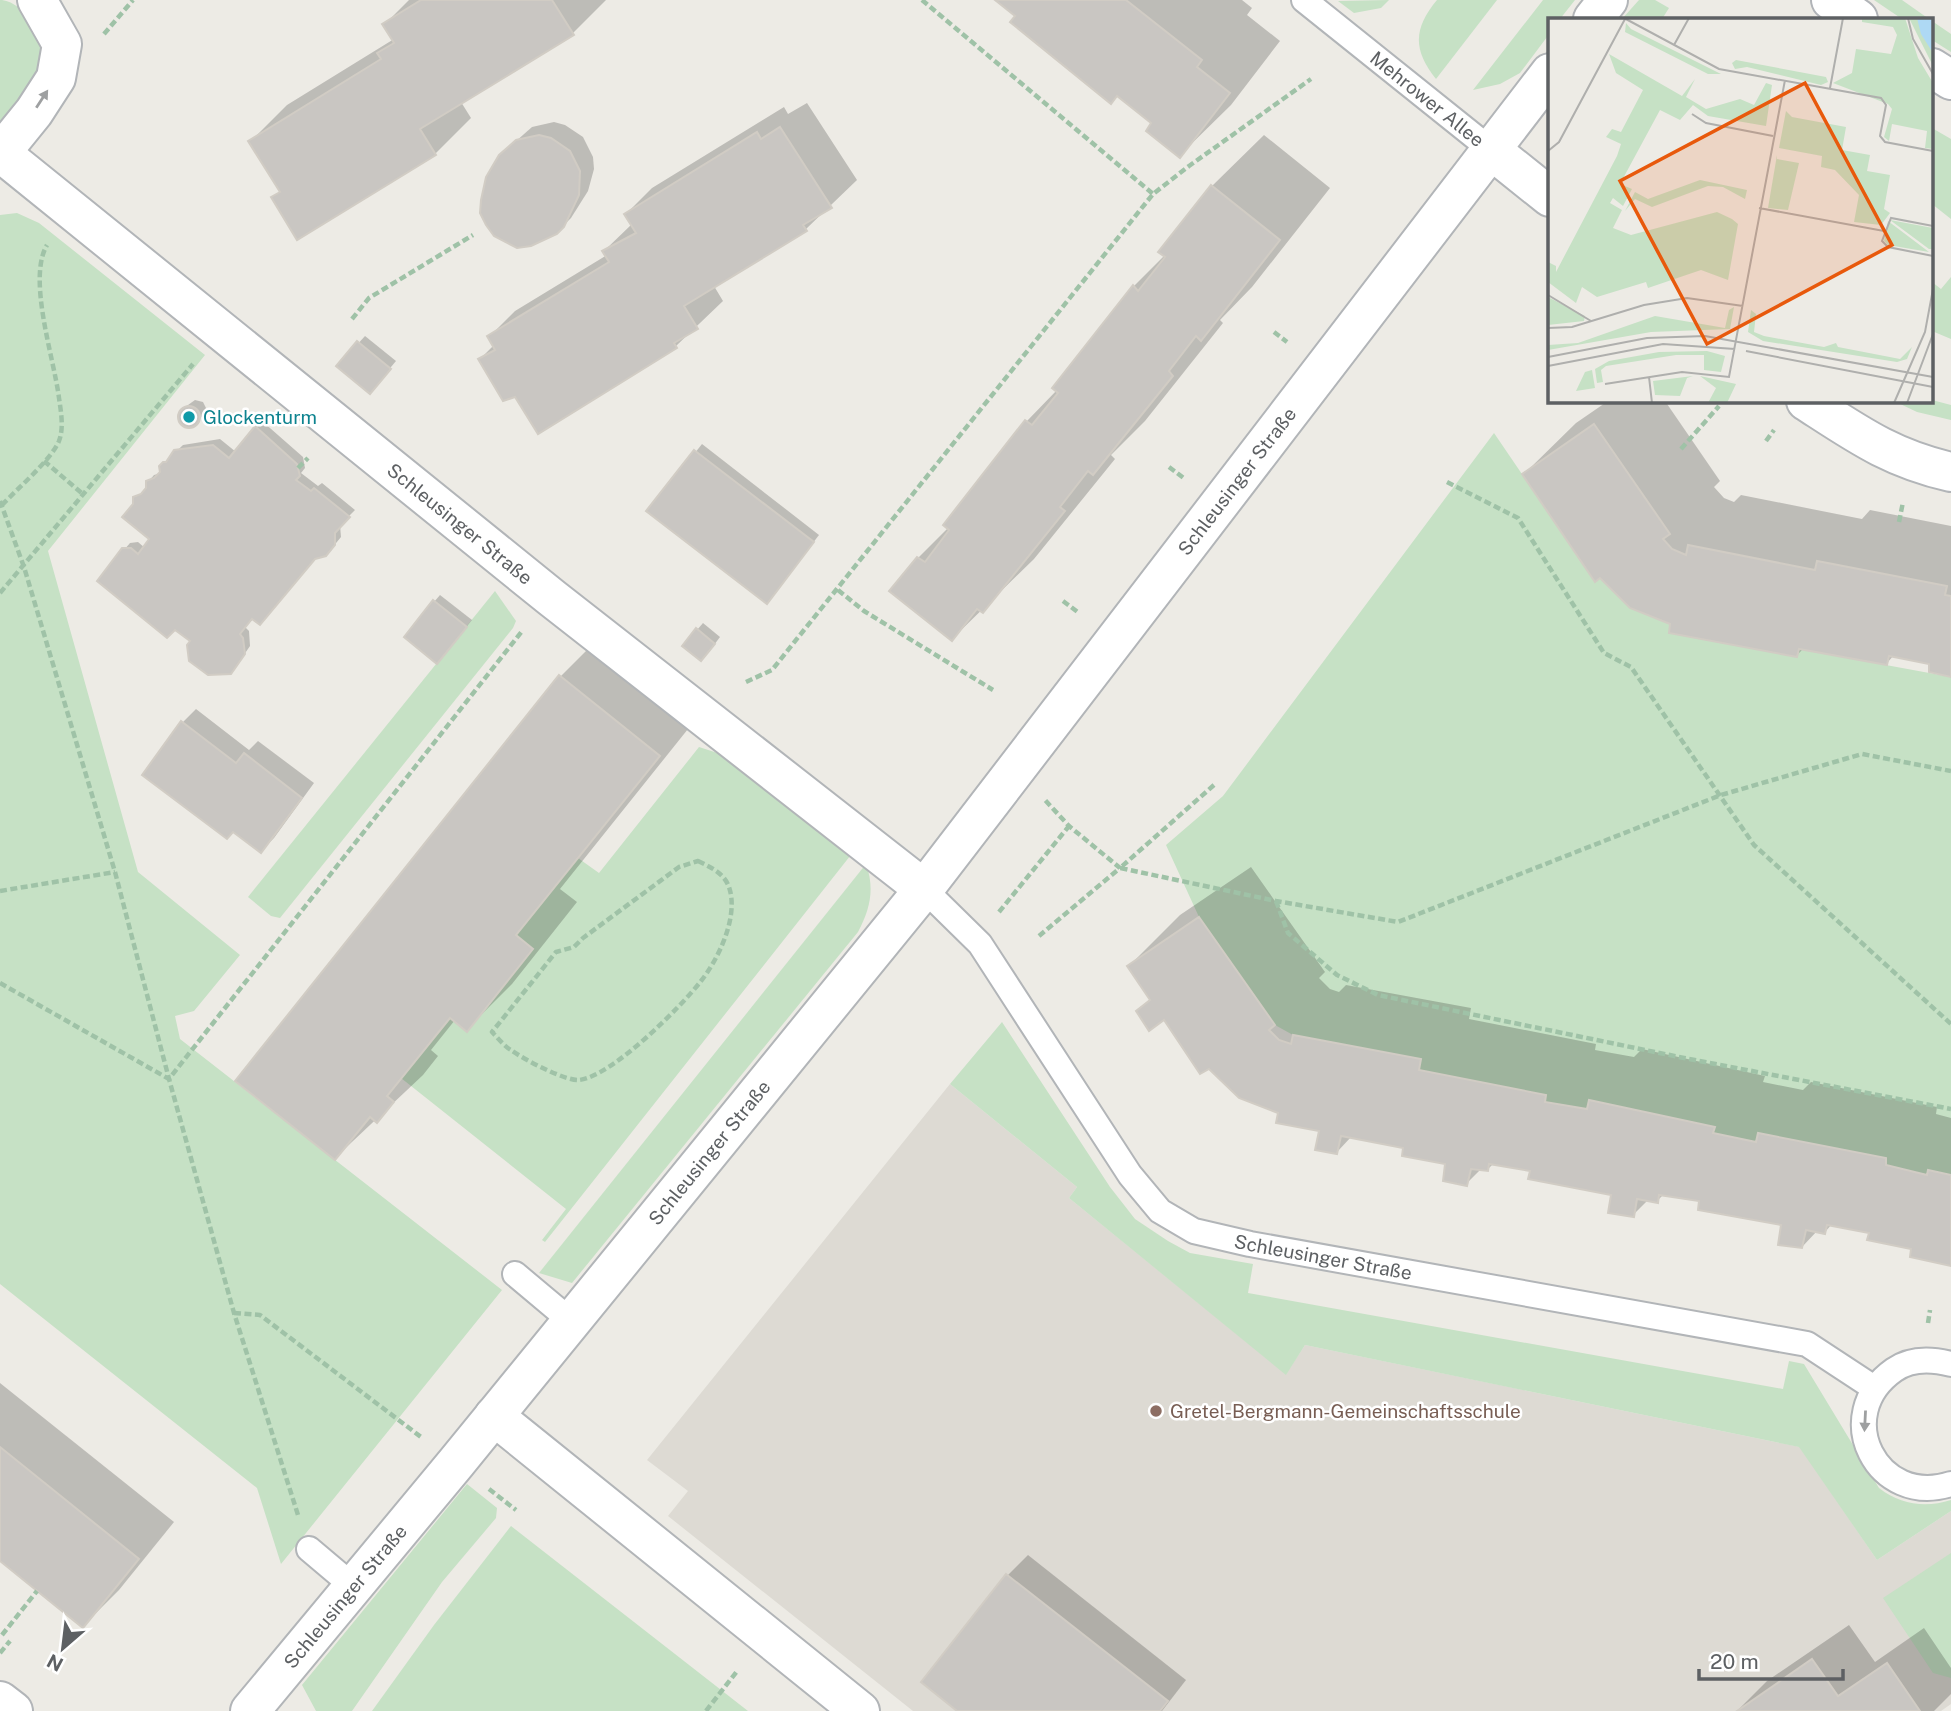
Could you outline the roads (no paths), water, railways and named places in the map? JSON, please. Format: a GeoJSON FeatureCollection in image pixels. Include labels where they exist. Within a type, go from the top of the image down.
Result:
{"type":"FeatureCollection","features":[{"type":"Feature","properties":{"kind":"street"},"geometry":{"type":"LineString","coordinates":[[0,154],[34,112],[56,78],[62,44],[37,0]]}},
{"type":"Feature","properties":{"kind":"street"},"geometry":{"type":"LineString","coordinates":[[1594,18],[1608,0]]}},
{"type":"Feature","properties":{"kind":"street"},"geometry":{"type":"LineString","coordinates":[[1831,0],[1857,18]]}},
{"type":"Feature","properties":{"kind":"street"},"geometry":{"type":"LineString","coordinates":[[1934,69],[1951,80]]}},
{"type":"Feature","properties":{"kind":"street","name":"Schleusinger Straße"},"geometry":{"type":"LineString","coordinates":[[250,1711],[924,889],[1548,76]]}},
{"type":"Feature","properties":{"kind":"street","name":"Mehrower Allee"},"geometry":{"type":"LineString","coordinates":[[1490,149],[1548,195]]}},
{"type":"Feature","properties":{"kind":"street","name":"Schleusinger Straße"},"geometry":{"type":"LineString","coordinates":[[0,154],[552,598],[924,889]]}},
{"type":"Feature","properties":{"kind":"street"},"geometry":{"type":"LineString","coordinates":[[1808,402],[1872,444],[1912,462],[1951,472]]}},
{"type":"Feature","properties":{"kind":"street"},"geometry":{"type":"LineString","coordinates":[[494,1416],[860,1711]]}},
{"type":"Feature","properties":{"kind":"street"},"geometry":{"type":"LineString","coordinates":[[0,1701],[13,1711]]}},
{"type":"Feature","properties":{"kind":"lane","name":"Mehrower Allee"},"geometry":{"type":"LineString","coordinates":[[1304,0],[1490,149]]}},
{"type":"Feature","properties":{"kind":"lane","name":"Schleusinger Straße"},"geometry":{"type":"LineString","coordinates":[[924,889],[975,939],[1130,1175],[1160,1210],[1194,1231],[1250,1244],[1807,1344],[1874,1388]]}},
{"type":"Feature","properties":{"kind":"lane"},"geometry":{"type":"LineString","coordinates":[[515,1274],[571,1321]]}},
{"type":"Feature","properties":{"kind":"lane"},"geometry":{"type":"LineString","coordinates":[[1951,1364],[1933,1360],[1900,1366],[1874,1388],[1864,1419],[1869,1452],[1891,1477],[1906,1485],[1923,1489],[1951,1484]]}},
{"type":"Feature","properties":{"kind":"lane"},"geometry":{"type":"LineString","coordinates":[[309,1549],[354,1587]]}},
{"type":"Feature","properties":{"kind":"place","name":"Glockenturm"},"geometry":{"type":"Point","coordinates":[189,417]}},
{"type":"Feature","properties":{"kind":"place","name":"Gretel-Bergmann-Gemeinschaftsschule"},"geometry":{"type":"Point","coordinates":[1156,1411]}}]}
